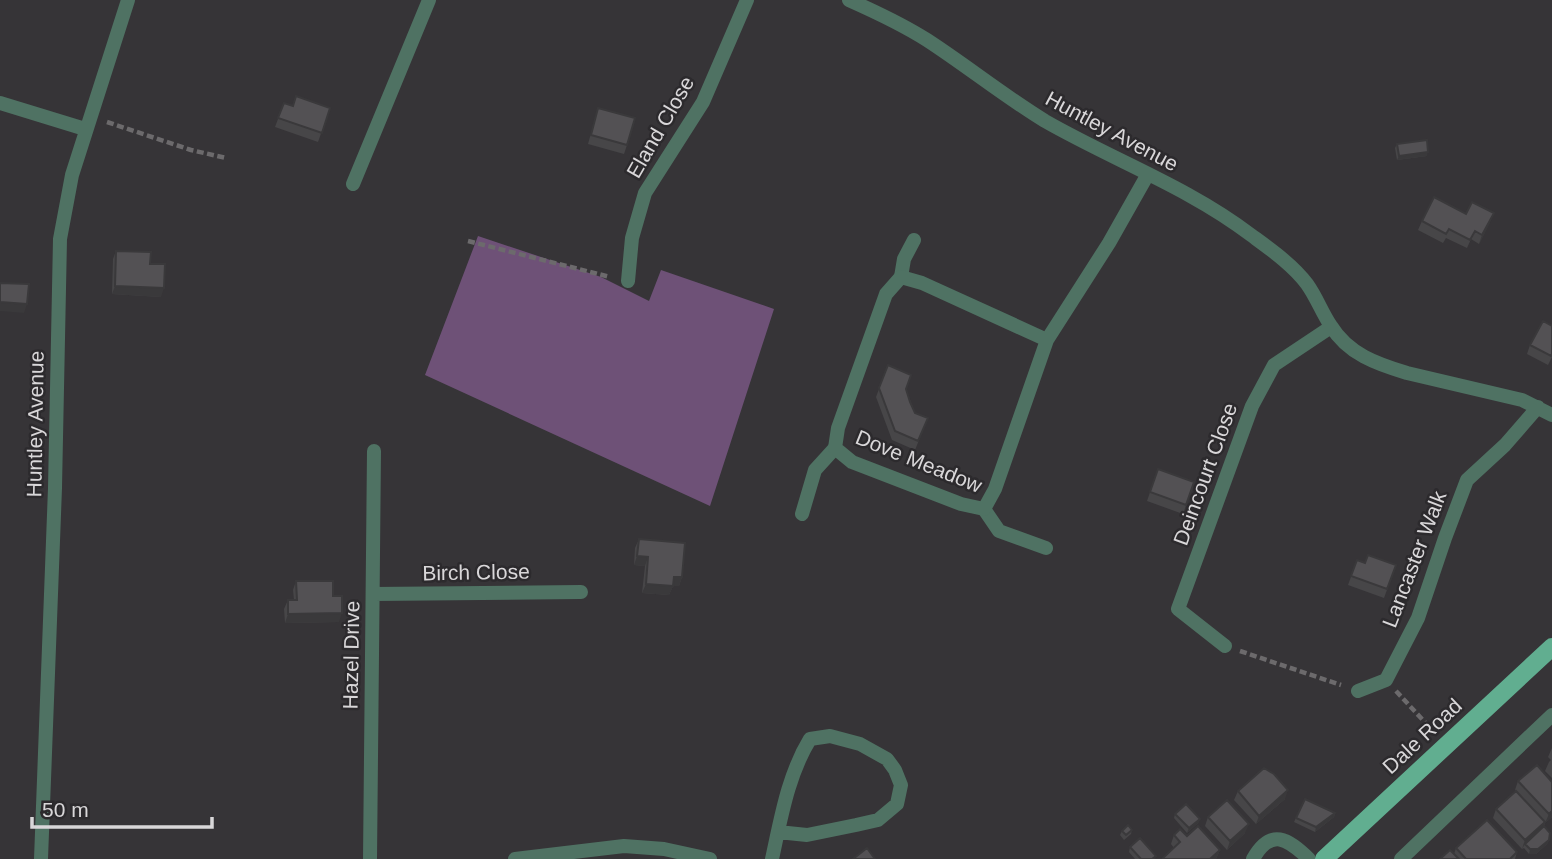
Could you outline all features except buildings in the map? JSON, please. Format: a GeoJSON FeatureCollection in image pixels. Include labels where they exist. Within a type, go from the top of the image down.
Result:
{"type":"FeatureCollection","features":[{"type":"Feature","properties":{"kind":"main road","name":"Dale Road"},"geometry":{"type":"LineString","coordinates":[[1324,859],[1552,647]]}},
{"type":"Feature","properties":{"kind":"street","name":"Huntley Avenue"},"geometry":{"type":"LineString","coordinates":[[41,859],[55,488],[60,239],[72,175],[85,129],[128,0]]}},
{"type":"Feature","properties":{"kind":"street"},"geometry":{"type":"LineString","coordinates":[[353,184],[429,0]]}},
{"type":"Feature","properties":{"kind":"street","name":"Eland Close"},"geometry":{"type":"LineString","coordinates":[[628,281],[632,238],[645,193],[703,102],[747,0]]}},
{"type":"Feature","properties":{"kind":"street","name":"Huntley Avenue"},"geometry":{"type":"LineString","coordinates":[[849,0],[925,38],[1045,121],[1196,198],[1228,218],[1289,265],[1306,282],[1331,327],[1361,356],[1389,368],[1522,400],[1552,415]]}},
{"type":"Feature","properties":{"kind":"street"},"geometry":{"type":"LineString","coordinates":[[0,103],[85,129]]}},
{"type":"Feature","properties":{"kind":"street","name":"Dove Meadow"},"geometry":{"type":"LineString","coordinates":[[914,240],[904,258],[901,277],[886,294],[838,428],[835,448],[852,462],[961,504],[984,509],[995,489],[1046,340],[1109,243],[1148,174]]}},
{"type":"Feature","properties":{"kind":"street"},"geometry":{"type":"LineString","coordinates":[[901,277],[922,283],[1046,340]]}},
{"type":"Feature","properties":{"kind":"street","name":"Deincourt Close"},"geometry":{"type":"LineString","coordinates":[[1225,646],[1178,609],[1252,405],[1274,365],[1331,327]]}},
{"type":"Feature","properties":{"kind":"street","name":"Lancaster Walk"},"geometry":{"type":"LineString","coordinates":[[1386,680],[1418,618],[1466,481],[1505,445],[1538,407]]}},
{"type":"Feature","properties":{"kind":"street"},"geometry":{"type":"LineString","coordinates":[[802,514],[815,470],[835,448]]}},
{"type":"Feature","properties":{"kind":"street","name":"Hazel Drive"},"geometry":{"type":"LineString","coordinates":[[370,859],[374,452]]}},
{"type":"Feature","properties":{"kind":"street"},"geometry":{"type":"LineString","coordinates":[[984,509],[999,531],[1046,548]]}},
{"type":"Feature","properties":{"kind":"street","name":"Birch Close"},"geometry":{"type":"LineString","coordinates":[[373,594],[581,592]]}},
{"type":"Feature","properties":{"kind":"street"},"geometry":{"type":"LineString","coordinates":[[1359,691],[1386,680]]}},
{"type":"Feature","properties":{"kind":"street"},"geometry":{"type":"LineString","coordinates":[[1401,859],[1552,715]]}},
{"type":"Feature","properties":{"kind":"street"},"geometry":{"type":"LineString","coordinates":[[772,859],[778,832],[791,780],[800,755],[810,739],[831,736],[860,744],[887,759],[895,771],[901,785],[897,804],[878,820],[807,835],[778,832]]}},
{"type":"Feature","properties":{"kind":"street"},"geometry":{"type":"LineString","coordinates":[[1253,859],[1263,845],[1279,839],[1293,844],[1309,859]]}},
{"type":"Feature","properties":{"kind":"street"},"geometry":{"type":"LineString","coordinates":[[515,859],[624,846],[664,849],[710,859]]}},
{"type":"Feature","properties":{"kind":"path"},"geometry":{"type":"LineString","coordinates":[[85,129],[106,122],[191,150],[226,158]]}},
{"type":"Feature","properties":{"kind":"path"},"geometry":{"type":"LineString","coordinates":[[468,241],[628,281]]}},
{"type":"Feature","properties":{"kind":"path"},"geometry":{"type":"LineString","coordinates":[[1225,646],[1359,691]]}},
{"type":"Feature","properties":{"kind":"path"},"geometry":{"type":"LineString","coordinates":[[1386,680],[1446,746]]}},
{"type":"Feature","properties":{"kind":"shaded area"},"geometry":{"type":"Polygon","coordinates":[[[478,236],[601,277],[649,301],[661,270],[774,309],[710,506],[425,375],[478,236]]]}}]}
